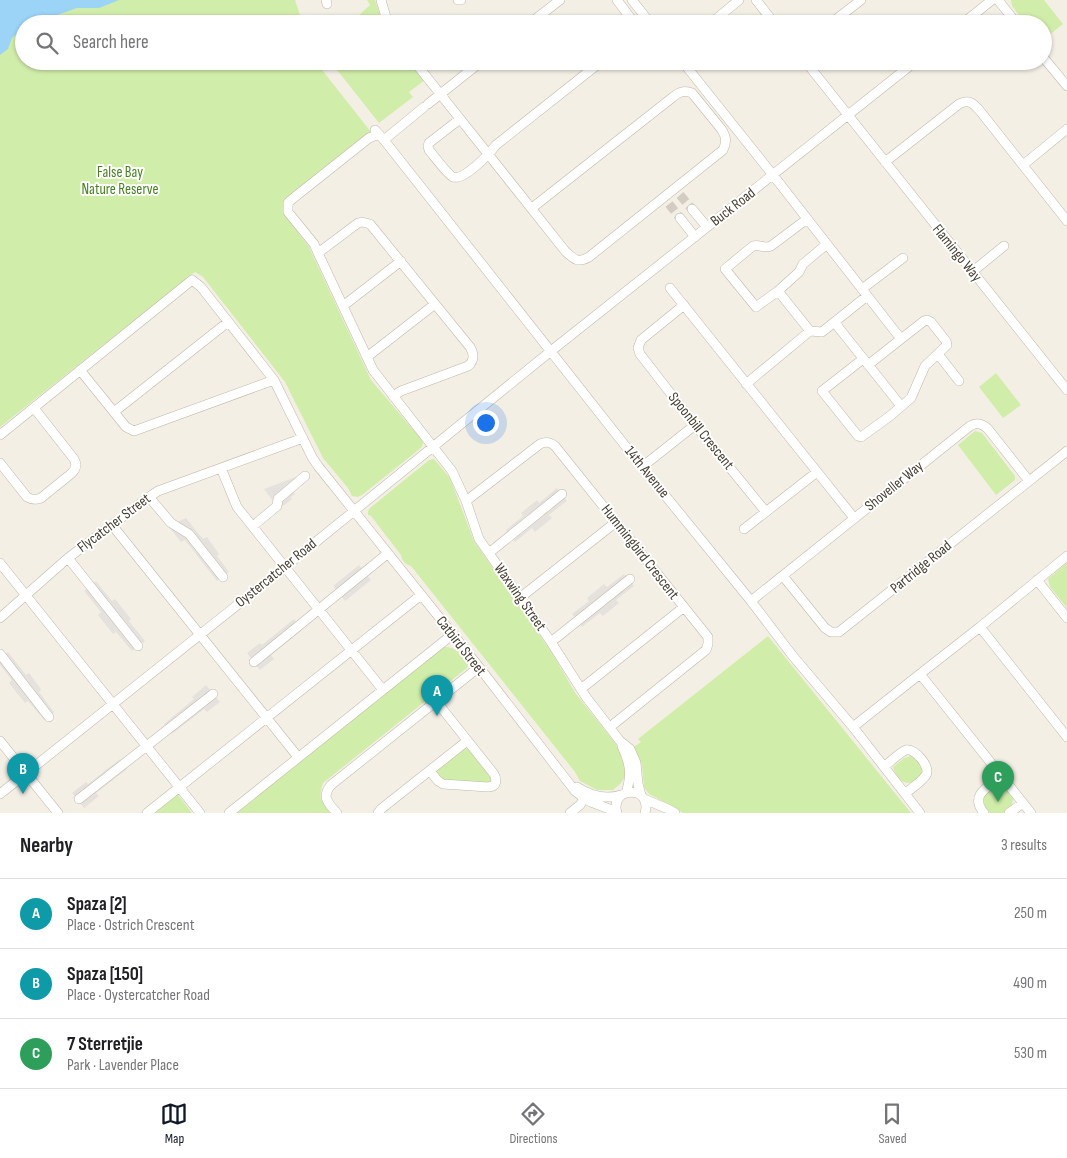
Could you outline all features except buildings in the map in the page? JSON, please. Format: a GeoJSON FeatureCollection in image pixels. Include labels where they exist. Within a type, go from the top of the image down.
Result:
{"type":"FeatureCollection","features":[{"type":"Feature","properties":{"kind":"street"},"geometry":{"type":"LineString","coordinates":[[381,0],[385,15]]}},
{"type":"Feature","properties":{"kind":"street"},"geometry":{"type":"LineString","coordinates":[[541,15],[560,0]]}},
{"type":"Feature","properties":{"kind":"street"},"geometry":{"type":"LineString","coordinates":[[617,0],[628,15]]}},
{"type":"Feature","properties":{"kind":"street"},"geometry":{"type":"LineString","coordinates":[[632,0],[644,15]]}},
{"type":"Feature","properties":{"kind":"street"},"geometry":{"type":"LineString","coordinates":[[721,15],[740,0]]}},
{"type":"Feature","properties":{"kind":"street"},"geometry":{"type":"LineString","coordinates":[[756,0],[768,15]]}},
{"type":"Feature","properties":{"kind":"street"},"geometry":{"type":"LineString","coordinates":[[842,15],[861,0]]}},
{"type":"Feature","properties":{"kind":"street"},"geometry":{"type":"LineString","coordinates":[[973,15],[992,0]]}},
{"type":"Feature","properties":{"kind":"street"},"geometry":{"type":"LineString","coordinates":[[998,0],[1010,15]]}},
{"type":"Feature","properties":{"kind":"street"},"geometry":{"type":"LineString","coordinates":[[1052,68],[1067,86]]}},
{"type":"Feature","properties":{"kind":"street"},"geometry":{"type":"LineString","coordinates":[[421,70],[566,252],[579,261],[589,257],[666,201],[723,150],[726,140],[722,130],[695,96],[692,93],[681,92],[672,97],[532,208]]}},
{"type":"Feature","properties":{"kind":"street"},"geometry":{"type":"LineString","coordinates":[[379,135],[426,106],[471,70]]}},
{"type":"Feature","properties":{"kind":"street"},"geometry":{"type":"LineString","coordinates":[[460,119],[428,146],[429,150],[451,176],[457,177],[464,175],[496,145],[591,70]]}},
{"type":"Feature","properties":{"kind":"street"},"geometry":{"type":"LineString","coordinates":[[689,70],[901,339]]}},
{"type":"Feature","properties":{"kind":"street","name":"Flamingo Way"},"geometry":{"type":"LineString","coordinates":[[812,70],[972,272],[1064,379],[1067,390]]}},
{"type":"Feature","properties":{"kind":"street","name":"Buck Road"},"geometry":{"type":"LineString","coordinates":[[551,352],[905,70]]}},
{"type":"Feature","properties":{"kind":"street"},"geometry":{"type":"LineString","coordinates":[[885,162],[959,104],[970,102],[974,104],[1067,221]]}},
{"type":"Feature","properties":{"kind":"street"},"geometry":{"type":"LineString","coordinates":[[1023,165],[1067,129]]}},
{"type":"Feature","properties":{"kind":"street","name":"Waxwing Street"},"geometry":{"type":"LineString","coordinates":[[379,135],[369,138],[291,200],[288,204],[288,212],[314,244],[373,370],[452,471],[466,501],[479,538],[552,642],[580,689],[620,741],[628,759],[630,779],[624,794],[616,805],[617,812]]}},
{"type":"Feature","properties":{"kind":"street","name":"14th Avenue"},"geometry":{"type":"LineString","coordinates":[[379,135],[642,467],[751,601],[792,656],[853,727],[920,813]]}},
{"type":"Feature","properties":{"kind":"street"},"geometry":{"type":"LineString","coordinates":[[692,209],[707,227]]}},
{"type":"Feature","properties":{"kind":"street"},"geometry":{"type":"LineString","coordinates":[[680,218],[695,237]]}},
{"type":"Feature","properties":{"kind":"street"},"geometry":{"type":"LineString","coordinates":[[807,219],[771,246],[767,248],[753,246],[725,269],[756,307],[778,291],[799,272],[803,264],[827,244]]}},
{"type":"Feature","properties":{"kind":"street"},"geometry":{"type":"LineString","coordinates":[[318,253],[358,223],[366,222],[370,224],[470,347],[473,354],[472,361],[468,366],[400,391],[393,396]]}},
{"type":"Feature","properties":{"kind":"street"},"geometry":{"type":"LineString","coordinates":[[972,272],[1004,246]]}},
{"type":"Feature","properties":{"kind":"street"},"geometry":{"type":"LineString","coordinates":[[746,384],[810,331],[822,332],[835,322],[864,293],[904,258]]}},
{"type":"Feature","properties":{"kind":"street"},"geometry":{"type":"LineString","coordinates":[[343,306],[401,261]]}},
{"type":"Feature","properties":{"kind":"street","name":"Catbird Street"},"geometry":{"type":"LineString","coordinates":[[80,370],[192,280],[201,287],[274,380],[318,466],[387,554],[453,634],[568,781],[596,805],[617,812]]}},
{"type":"Feature","properties":{"kind":"street"},"geometry":{"type":"LineString","coordinates":[[670,288],[854,518]]}},
{"type":"Feature","properties":{"kind":"street"},"geometry":{"type":"LineString","coordinates":[[778,291],[810,331]]}},
{"type":"Feature","properties":{"kind":"street"},"geometry":{"type":"LineString","coordinates":[[367,357],[435,304]]}},
{"type":"Feature","properties":{"kind":"street","name":"Spoonbill Crescent"},"geometry":{"type":"LineString","coordinates":[[684,305],[644,337],[639,343],[640,354],[695,426],[766,512]]}},
{"type":"Feature","properties":{"kind":"street"},"geometry":{"type":"LineString","coordinates":[[928,320],[946,341],[947,345],[925,366],[913,396],[870,432],[863,437],[859,437],[822,391],[901,339],[928,320]]}},
{"type":"Feature","properties":{"kind":"street"},"geometry":{"type":"LineString","coordinates":[[114,412],[228,322]]}},
{"type":"Feature","properties":{"kind":"street"},"geometry":{"type":"LineString","coordinates":[[835,322],[901,406]]}},
{"type":"Feature","properties":{"kind":"street","name":"Oystercatcher Road"},"geometry":{"type":"LineString","coordinates":[[0,794],[551,352]]}},
{"type":"Feature","properties":{"kind":"street"},"geometry":{"type":"LineString","coordinates":[[938,354],[959,381]]}},
{"type":"Feature","properties":{"kind":"street"},"geometry":{"type":"LineString","coordinates":[[0,435],[80,370],[126,427],[134,431],[274,380]]}},
{"type":"Feature","properties":{"kind":"street"},"geometry":{"type":"LineString","coordinates":[[0,463],[27,497],[32,500],[41,498],[74,472],[76,462],[34,408]]}},
{"type":"Feature","properties":{"kind":"street","name":"Shoveller Way"},"geometry":{"type":"LineString","coordinates":[[751,601],[974,424],[984,425],[988,429],[1029,481]]}},
{"type":"Feature","properties":{"kind":"street"},"geometry":{"type":"LineString","coordinates":[[642,467],[695,426]]}},
{"type":"Feature","properties":{"kind":"street","name":"Flycatcher Street"},"geometry":{"type":"LineString","coordinates":[[0,618],[68,558],[148,496],[303,438]]}},
{"type":"Feature","properties":{"kind":"street","name":"Hummingbird Crescent"},"geometry":{"type":"LineString","coordinates":[[466,501],[540,444],[547,442],[556,446],[708,637],[708,648],[610,727]]}},
{"type":"Feature","properties":{"kind":"street","name":"Partridge Road"},"geometry":{"type":"LineString","coordinates":[[783,576],[825,628],[831,632],[839,632],[1067,451]]}},
{"type":"Feature","properties":{"kind":"street"},"geometry":{"type":"LineString","coordinates":[[221,468],[237,507],[383,690]]}},
{"type":"Feature","properties":{"kind":"street"},"geometry":{"type":"LineString","coordinates":[[744,529],[817,472]]}},
{"type":"Feature","properties":{"kind":"street"},"geometry":{"type":"LineString","coordinates":[[253,526],[277,506],[278,499],[305,476]]}},
{"type":"Feature","properties":{"kind":"street"},"geometry":{"type":"LineString","coordinates":[[489,552],[562,494]]}},
{"type":"Feature","properties":{"kind":"street"},"geometry":{"type":"LineString","coordinates":[[148,496],[171,523],[189,534],[223,577]]}},
{"type":"Feature","properties":{"kind":"street"},"geometry":{"type":"LineString","coordinates":[[521,597],[616,522]]}},
{"type":"Feature","properties":{"kind":"street"},"geometry":{"type":"LineString","coordinates":[[112,525],[298,757]]}},
{"type":"Feature","properties":{"kind":"street"},"geometry":{"type":"LineString","coordinates":[[254,662],[387,554]]}},
{"type":"Feature","properties":{"kind":"street"},"geometry":{"type":"LineString","coordinates":[[853,727],[1067,556]]}},
{"type":"Feature","properties":{"kind":"street"},"geometry":{"type":"LineString","coordinates":[[68,558],[138,646]]}},
{"type":"Feature","properties":{"kind":"street"},"geometry":{"type":"LineString","coordinates":[[0,563],[200,813]]}},
{"type":"Feature","properties":{"kind":"street"},"geometry":{"type":"LineString","coordinates":[[552,642],[630,579]]}},
{"type":"Feature","properties":{"kind":"street"},"geometry":{"type":"LineString","coordinates":[[1037,580],[1067,618]]}},
{"type":"Feature","properties":{"kind":"street"},"geometry":{"type":"LineString","coordinates":[[147,813],[421,595]]}},
{"type":"Feature","properties":{"kind":"street"},"geometry":{"type":"LineString","coordinates":[[580,689],[684,607]]}},
{"type":"Feature","properties":{"kind":"street"},"geometry":{"type":"LineString","coordinates":[[980,626],[1067,736]]}},
{"type":"Feature","properties":{"kind":"street"},"geometry":{"type":"LineString","coordinates":[[228,813],[453,634]]}},
{"type":"Feature","properties":{"kind":"street"},"geometry":{"type":"LineString","coordinates":[[0,654],[48,717]]}},
{"type":"Feature","properties":{"kind":"street"},"geometry":{"type":"LineString","coordinates":[[337,813],[325,795],[331,785],[479,667]]}},
{"type":"Feature","properties":{"kind":"street"},"geometry":{"type":"LineString","coordinates":[[920,674],[1031,813]]}},
{"type":"Feature","properties":{"kind":"street"},"geometry":{"type":"LineString","coordinates":[[79,799],[213,694]]}},
{"type":"Feature","properties":{"kind":"street"},"geometry":{"type":"LineString","coordinates":[[430,771],[443,784],[488,787],[494,786],[496,781],[494,774],[436,701]]}},
{"type":"Feature","properties":{"kind":"street"},"geometry":{"type":"LineString","coordinates":[[0,741],[58,813]]}},
{"type":"Feature","properties":{"kind":"street"},"geometry":{"type":"LineString","coordinates":[[378,813],[380,809],[467,741]]}},
{"type":"Feature","properties":{"kind":"street","name":"Waxwing Street"},"geometry":{"type":"LineString","coordinates":[[620,741],[630,749],[636,763],[638,784],[647,807],[645,813]]}},
{"type":"Feature","properties":{"kind":"street"},"geometry":{"type":"LineString","coordinates":[[884,767],[903,752],[909,750],[915,752],[926,766],[928,770],[926,776],[905,794]]}},
{"type":"Feature","properties":{"kind":"street"},"geometry":{"type":"LineString","coordinates":[[984,813],[979,806],[978,796],[1002,776]]}},
{"type":"Feature","properties":{"kind":"street","name":"Catbird Street"},"geometry":{"type":"LineString","coordinates":[[586,796],[611,798],[634,792],[674,813]]}},
{"type":"Feature","properties":{"kind":"street"},"geometry":{"type":"LineString","coordinates":[[570,813],[580,805],[586,796]]}},
{"type":"Feature","properties":{"kind":"street"},"geometry":{"type":"LineString","coordinates":[[1009,813],[1023,803]]}},
{"type":"Feature","properties":{"kind":"green space","name":"False Bay Nature Reserve"},"geometry":{"type":"Polygon","coordinates":[[[0,0],[295,0],[300,15],[15,15],[15,70],[322,70],[371,132],[286,200],[283,206],[284,214],[309,247],[371,380],[422,440],[421,448],[362,495],[358,497],[352,496],[348,488],[323,458],[285,382],[203,277],[195,272],[0,427],[0,0]]]}},
{"type":"Feature","properties":{"kind":"green space"},"geometry":{"type":"Polygon","coordinates":[[[367,0],[375,0],[380,15],[359,15],[370,5],[367,0]]]}},
{"type":"Feature","properties":{"kind":"green space"},"geometry":{"type":"Polygon","coordinates":[[[1011,0],[1044,0],[1063,24],[1052,33],[1052,15],[1019,15],[1012,6],[1011,0]]]}},
{"type":"Feature","properties":{"kind":"green space"},"geometry":{"type":"Polygon","coordinates":[[[337,70],[417,70],[425,80],[409,92],[413,97],[379,123],[337,70]]]}},
{"type":"Feature","properties":{"kind":"green space"},"geometry":{"type":"Polygon","coordinates":[[[996,373],[1021,405],[1003,418],[979,387],[996,373]]]}},
{"type":"Feature","properties":{"kind":"green space"},"geometry":{"type":"Polygon","coordinates":[[[975,431],[982,433],[1015,476],[1015,480],[996,495],[958,445],[975,431]]]}},
{"type":"Feature","properties":{"kind":"green space"},"geometry":{"type":"Polygon","coordinates":[[[434,459],[450,478],[474,541],[552,653],[576,694],[621,752],[626,776],[613,790],[597,790],[580,781],[575,772],[411,566],[404,562],[401,555],[371,516],[368,515],[370,508],[429,460],[434,459]]]}},
{"type":"Feature","properties":{"kind":"green space"},"geometry":{"type":"Polygon","coordinates":[[[1067,563],[1067,608],[1050,587],[1048,579],[1067,563]]]}},
{"type":"Feature","properties":{"kind":"green space"},"geometry":{"type":"Polygon","coordinates":[[[768,636],[911,813],[683,813],[649,794],[644,787],[642,765],[634,747],[641,742],[638,739],[768,636]]]}},
{"type":"Feature","properties":{"kind":"green space"},"geometry":{"type":"Polygon","coordinates":[[[444,647],[452,648],[458,652],[468,664],[467,668],[323,783],[321,799],[330,813],[236,813],[444,647]]]}},
{"type":"Feature","properties":{"kind":"green space"},"geometry":{"type":"Polygon","coordinates":[[[465,748],[469,750],[492,779],[490,784],[442,779],[437,776],[437,769],[465,748]]]}},
{"type":"Feature","properties":{"kind":"green space"},"geometry":{"type":"Polygon","coordinates":[[[911,756],[924,769],[917,780],[908,783],[903,782],[899,779],[893,767],[904,758],[911,756]]]}},
{"type":"Feature","properties":{"kind":"green space"},"geometry":{"type":"Polygon","coordinates":[[[996,785],[1003,786],[1013,798],[1012,806],[1003,813],[990,813],[985,807],[983,797],[996,785]]]}},
{"type":"Feature","properties":{"kind":"green space"},"geometry":{"type":"Polygon","coordinates":[[[177,795],[192,813],[155,813],[177,795]]]}},
{"type":"Feature","properties":{"kind":"shaded area"},"geometry":{"type":"Polygon","coordinates":[[[301,475],[292,490],[295,494],[291,497],[292,499],[279,509],[264,489],[301,475]]]}},
{"type":"Feature","properties":{"kind":"shaded area"},"geometry":{"type":"Polygon","coordinates":[[[557,488],[567,501],[549,515],[552,518],[535,532],[532,528],[515,542],[506,530],[523,516],[521,513],[537,500],[539,503],[557,488]]]}},
{"type":"Feature","properties":{"kind":"shaded area"},"geometry":{"type":"Polygon","coordinates":[[[186,518],[203,539],[207,537],[219,554],[217,556],[229,572],[217,581],[185,540],[181,542],[168,526],[186,518]]]}},
{"type":"Feature","properties":{"kind":"shaded area"},"geometry":{"type":"Polygon","coordinates":[[[359,565],[371,580],[345,601],[333,586],[359,565]]]}},
{"type":"Feature","properties":{"kind":"shaded area"},"geometry":{"type":"Polygon","coordinates":[[[624,574],[634,586],[616,600],[619,603],[603,616],[600,613],[582,627],[572,614],[589,601],[587,598],[604,584],[607,587],[624,574]]]}},
{"type":"Feature","properties":{"kind":"shaded area"},"geometry":{"type":"Polygon","coordinates":[[[96,581],[112,601],[115,599],[145,641],[132,651],[116,632],[113,634],[98,615],[101,612],[84,591],[96,581]]]}},
{"type":"Feature","properties":{"kind":"shaded area"},"geometry":{"type":"Polygon","coordinates":[[[294,619],[302,630],[271,655],[274,659],[260,670],[247,653],[260,643],[262,645],[294,619]]]}},
{"type":"Feature","properties":{"kind":"shaded area"},"geometry":{"type":"Polygon","coordinates":[[[8,652],[26,675],[29,673],[41,689],[39,692],[54,712],[44,720],[28,701],[25,703],[9,683],[12,680],[0,665],[0,658],[8,652]]]}},
{"type":"Feature","properties":{"kind":"shaded area"},"geometry":{"type":"Polygon","coordinates":[[[206,685],[220,702],[207,712],[204,709],[172,734],[164,724],[194,699],[192,697],[206,685]]]}},
{"type":"Feature","properties":{"kind":"shaded area"},"geometry":{"type":"Polygon","coordinates":[[[120,759],[127,769],[96,793],[99,796],[84,808],[72,793],[86,782],[88,784],[120,759]]]}},
{"type":"Feature","properties":{"kind":"water"},"geometry":{"type":"Polygon","coordinates":[[[0,0],[119,0],[99,8],[77,8],[57,15],[15,15],[15,35],[8,49],[0,55],[0,0]]]}},
{"type":"Feature","properties":{"kind":"tunnel"},"geometry":{"type":"LineString","coordinates":[[680,195],[692,209]]}},
{"type":"Feature","properties":{"kind":"tunnel"},"geometry":{"type":"LineString","coordinates":[[669,204],[680,218]]}},
{"type":"Feature","properties":{"kind":"place","name":"Spaza [2]"},"geometry":{"type":"Point","coordinates":[437,716]}},
{"type":"Feature","properties":{"kind":"place","name":"Spaza [150]"},"geometry":{"type":"Point","coordinates":[23,794]}},
{"type":"Feature","properties":{"kind":"place","name":"7 Sterretjie"},"geometry":{"type":"Point","coordinates":[998,802]}}]}
